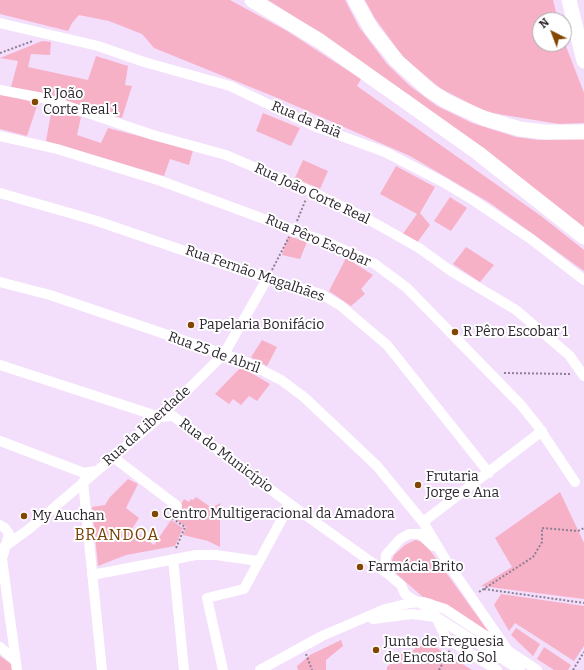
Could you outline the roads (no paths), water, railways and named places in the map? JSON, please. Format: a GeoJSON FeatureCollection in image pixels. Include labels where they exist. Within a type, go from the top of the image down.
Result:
{"type":"FeatureCollection","features":[{"type":"Feature","properties":{"kind":"highway"},"geometry":{"type":"LineString","coordinates":[[252,0],[320,41],[478,153],[584,237]]}},
{"type":"Feature","properties":{"kind":"highway"},"geometry":{"type":"LineString","coordinates":[[569,0],[584,61]]}},
{"type":"Feature","properties":{"kind":"highway"},"geometry":{"type":"LineString","coordinates":[[356,2],[372,30],[397,61],[429,90],[446,100],[483,118],[520,129],[545,132],[584,132]]}},
{"type":"Feature","properties":{"kind":"street","name":"Rua da Paiã"},"geometry":{"type":"LineString","coordinates":[[0,22],[98,46],[144,62],[230,86],[314,126],[385,152],[443,182],[473,200],[531,239],[584,280]]}},
{"type":"Feature","properties":{"kind":"street","name":"Rua João Corte Real"},"geometry":{"type":"LineString","coordinates":[[0,90],[43,98],[153,135],[226,155],[310,191],[364,217],[412,244],[458,276],[516,310],[569,355],[583,375]]}},
{"type":"Feature","properties":{"kind":"street","name":"Rua Pêro Escobar"},"geometry":{"type":"LineString","coordinates":[[0,136],[119,167],[328,243],[375,264],[407,288],[521,405],[542,431],[575,482]]}},
{"type":"Feature","properties":{"kind":"street","name":"Rua Fernão Magalhães"},"geometry":{"type":"LineString","coordinates":[[0,193],[94,220],[267,278],[321,294],[340,306],[381,340],[411,374],[489,473]]}},
{"type":"Feature","properties":{"kind":"street","name":"Rua da Liberdade"},"geometry":{"type":"LineString","coordinates":[[3,548],[29,529],[160,417],[224,354],[267,278]]}},
{"type":"Feature","properties":{"kind":"street","name":"Rua 25 de Abril"},"geometry":{"type":"LineString","coordinates":[[0,282],[50,295],[224,354],[244,361],[280,380],[304,396],[377,466],[422,522],[447,562]]}},
{"type":"Feature","properties":{"kind":"street","name":"Rua do Município"},"geometry":{"type":"LineString","coordinates":[[0,365],[160,417],[173,416],[290,504],[388,574],[401,584],[405,594],[430,610],[436,617],[520,670]]}},
{"type":"Feature","properties":{"kind":"street"},"geometry":{"type":"LineString","coordinates":[[422,522],[489,473],[542,431]]}},
{"type":"Feature","properties":{"kind":"street"},"geometry":{"type":"LineString","coordinates":[[0,441],[84,473],[96,472]]}},
{"type":"Feature","properties":{"kind":"street"},"geometry":{"type":"LineString","coordinates":[[113,457],[178,507]]}},
{"type":"Feature","properties":{"kind":"street"},"geometry":{"type":"LineString","coordinates":[[83,482],[102,670]]}},
{"type":"Feature","properties":{"kind":"street"},"geometry":{"type":"LineString","coordinates":[[222,670],[207,598],[244,589],[290,504]]}},
{"type":"Feature","properties":{"kind":"street"},"geometry":{"type":"LineString","coordinates":[[0,525],[5,528],[9,534],[9,538],[3,548],[2,559],[17,665]]}},
{"type":"Feature","properties":{"kind":"street"},"geometry":{"type":"LineString","coordinates":[[388,574],[385,565],[386,555],[394,544],[409,534],[424,536],[447,562],[507,649]]}},
{"type":"Feature","properties":{"kind":"street"},"geometry":{"type":"LineString","coordinates":[[92,575],[173,559],[216,555],[258,561]]}},
{"type":"Feature","properties":{"kind":"street"},"geometry":{"type":"LineString","coordinates":[[173,559],[184,670]]}},
{"type":"Feature","properties":{"kind":"street"},"geometry":{"type":"LineString","coordinates":[[395,606],[405,594]]}},
{"type":"Feature","properties":{"kind":"street"},"geometry":{"type":"LineString","coordinates":[[260,670],[302,646],[395,606],[416,602],[435,604],[445,609],[537,670]]}},
{"type":"Feature","properties":{"kind":"street"},"geometry":{"type":"LineString","coordinates":[[363,620],[400,615],[436,617],[446,638],[497,670]]}},
{"type":"Feature","properties":{"kind":"street"},"geometry":{"type":"LineString","coordinates":[[0,647],[17,665]]}},
{"type":"Feature","properties":{"kind":"place","name":"R João Corte Real 1"},"geometry":{"type":"Point","coordinates":[35,102]}},
{"type":"Feature","properties":{"kind":"place","name":"Papelaria Bonifácio"},"geometry":{"type":"Point","coordinates":[191,325]}},
{"type":"Feature","properties":{"kind":"place","name":"R Pêro Escobar 1"},"geometry":{"type":"Point","coordinates":[455,332]}},
{"type":"Feature","properties":{"kind":"place","name":"Frutaria Jorge e Ana"},"geometry":{"type":"Point","coordinates":[418,485]}},
{"type":"Feature","properties":{"kind":"place","name":"Centro Multigeracional da Amadora"},"geometry":{"type":"Point","coordinates":[155,514]}},
{"type":"Feature","properties":{"kind":"place","name":"My Auchan"},"geometry":{"type":"Point","coordinates":[24,516]}},
{"type":"Feature","properties":{"kind":"place","name":"Farmácia Brito"},"geometry":{"type":"Point","coordinates":[360,567]}},
{"type":"Feature","properties":{"kind":"place","name":"Junta de Freguesia de Encosta do Sol"},"geometry":{"type":"Point","coordinates":[376,650]}},
{"type":"Feature","properties":{"kind":"district","name":"BRANDOA"},"geometry":{"type":"Point","coordinates":[117,536]}}]}
